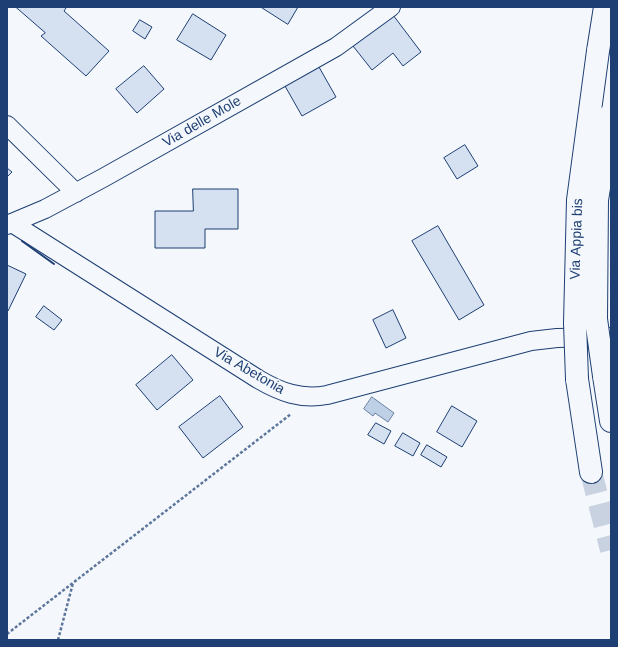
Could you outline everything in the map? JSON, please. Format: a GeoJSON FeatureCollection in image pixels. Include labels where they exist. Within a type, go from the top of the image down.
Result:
{"type":"FeatureCollection","features":[{"type":"Feature","properties":{"kind":"highway","name":"Via Appia bis"},"geometry":{"type":"LineString","coordinates":[[592,472],[577,379],[575,323],[578,200],[605,7]]}},
{"type":"Feature","properties":{"kind":"highway","name":"Via Appia bis"},"geometry":{"type":"LineString","coordinates":[[611,114],[597,200],[596,319],[611,421]]}},
{"type":"Feature","properties":{"kind":"street","name":"Via delle Mole"},"geometry":{"type":"LineString","coordinates":[[9,224],[76,192],[340,44],[391,7]]}},
{"type":"Feature","properties":{"kind":"street"},"geometry":{"type":"LineString","coordinates":[[7,125],[76,192]]}},
{"type":"Feature","properties":{"kind":"street","name":"Via Abetonia"},"geometry":{"type":"LineString","coordinates":[[9,224],[264,383],[293,395],[312,397],[337,392],[515,344],[552,338],[611,337]]}},
{"type":"Feature","properties":{"kind":"path"},"geometry":{"type":"LineString","coordinates":[[7,634],[312,397]]}},
{"type":"Feature","properties":{"kind":"path"},"geometry":{"type":"LineString","coordinates":[[58,640],[73,583]]}},
{"type":"Feature","properties":{"kind":"water"},"geometry":{"type":"Polygon","coordinates":[[[372,397],[394,413],[388,422],[375,413],[373,416],[364,409],[372,397]]]}},
{"type":"Feature","properties":{"kind":"building"},"geometry":{"type":"Polygon","coordinates":[[[16,7],[64,7],[66,8],[64,11],[109,51],[86,76],[41,36],[45,33],[16,7]]]}},
{"type":"Feature","properties":{"kind":"building"},"geometry":{"type":"Polygon","coordinates":[[[261,7],[298,7],[288,24],[261,7]]]}},
{"type":"Feature","properties":{"kind":"building"},"geometry":{"type":"Polygon","coordinates":[[[193,14],[226,35],[211,60],[177,40],[193,14]]]}},
{"type":"Feature","properties":{"kind":"building"},"geometry":{"type":"Polygon","coordinates":[[[393,15],[421,52],[403,66],[393,53],[372,70],[353,46],[393,15]]]}},
{"type":"Feature","properties":{"kind":"building"},"geometry":{"type":"Polygon","coordinates":[[[140,20],[152,27],[145,39],[133,31],[140,20]]]}},
{"type":"Feature","properties":{"kind":"building"},"geometry":{"type":"Polygon","coordinates":[[[144,66],[164,89],[137,113],[116,89],[144,66]]]}},
{"type":"Feature","properties":{"kind":"building"},"geometry":{"type":"Polygon","coordinates":[[[319,67],[336,97],[302,116],[285,86],[319,67]]]}},
{"type":"Feature","properties":{"kind":"building"},"geometry":{"type":"Polygon","coordinates":[[[465,145],[478,166],[457,179],[444,158],[465,145]]]}},
{"type":"Feature","properties":{"kind":"building"},"geometry":{"type":"Polygon","coordinates":[[[7,168],[12,172],[7,177],[7,168]]]}},
{"type":"Feature","properties":{"kind":"building"},"geometry":{"type":"Polygon","coordinates":[[[193,189],[238,189],[238,229],[205,229],[205,248],[155,248],[155,211],[193,211],[193,189]]]}},
{"type":"Feature","properties":{"kind":"building"},"geometry":{"type":"Polygon","coordinates":[[[438,226],[484,305],[459,320],[412,241],[438,226]]]}},
{"type":"Feature","properties":{"kind":"building"},"geometry":{"type":"Polygon","coordinates":[[[7,265],[26,274],[8,311],[7,311],[7,265]]]}},
{"type":"Feature","properties":{"kind":"building"},"geometry":{"type":"Polygon","coordinates":[[[44,306],[62,320],[54,330],[36,317],[44,306]]]}},
{"type":"Feature","properties":{"kind":"building"},"geometry":{"type":"Polygon","coordinates":[[[393,310],[406,338],[386,348],[373,320],[393,310]]]}},
{"type":"Feature","properties":{"kind":"building"},"geometry":{"type":"Polygon","coordinates":[[[172,355],[193,380],[157,410],[136,385],[172,355]]]}},
{"type":"Feature","properties":{"kind":"building"},"geometry":{"type":"Polygon","coordinates":[[[220,396],[243,427],[203,458],[179,427],[220,396]]]}},
{"type":"Feature","properties":{"kind":"building"},"geometry":{"type":"Polygon","coordinates":[[[452,406],[477,421],[462,447],[437,432],[452,406]]]}},
{"type":"Feature","properties":{"kind":"building"},"geometry":{"type":"Polygon","coordinates":[[[376,423],[391,431],[384,444],[368,435],[376,423]]]}},
{"type":"Feature","properties":{"kind":"building"},"geometry":{"type":"Polygon","coordinates":[[[403,433],[420,443],[413,456],[395,446],[403,433]]]}},
{"type":"Feature","properties":{"kind":"building"},"geometry":{"type":"Polygon","coordinates":[[[427,445],[447,457],[441,467],[421,455],[427,445]]]}},
{"type":"Feature","properties":{"kind":"tunnel"},"geometry":{"type":"LineString","coordinates":[[591,472],[611,550]]}},
{"type":"Feature","properties":{"kind":"wall"},"geometry":{"type":"LineString","coordinates":[[22,241],[54,264]]}}]}
